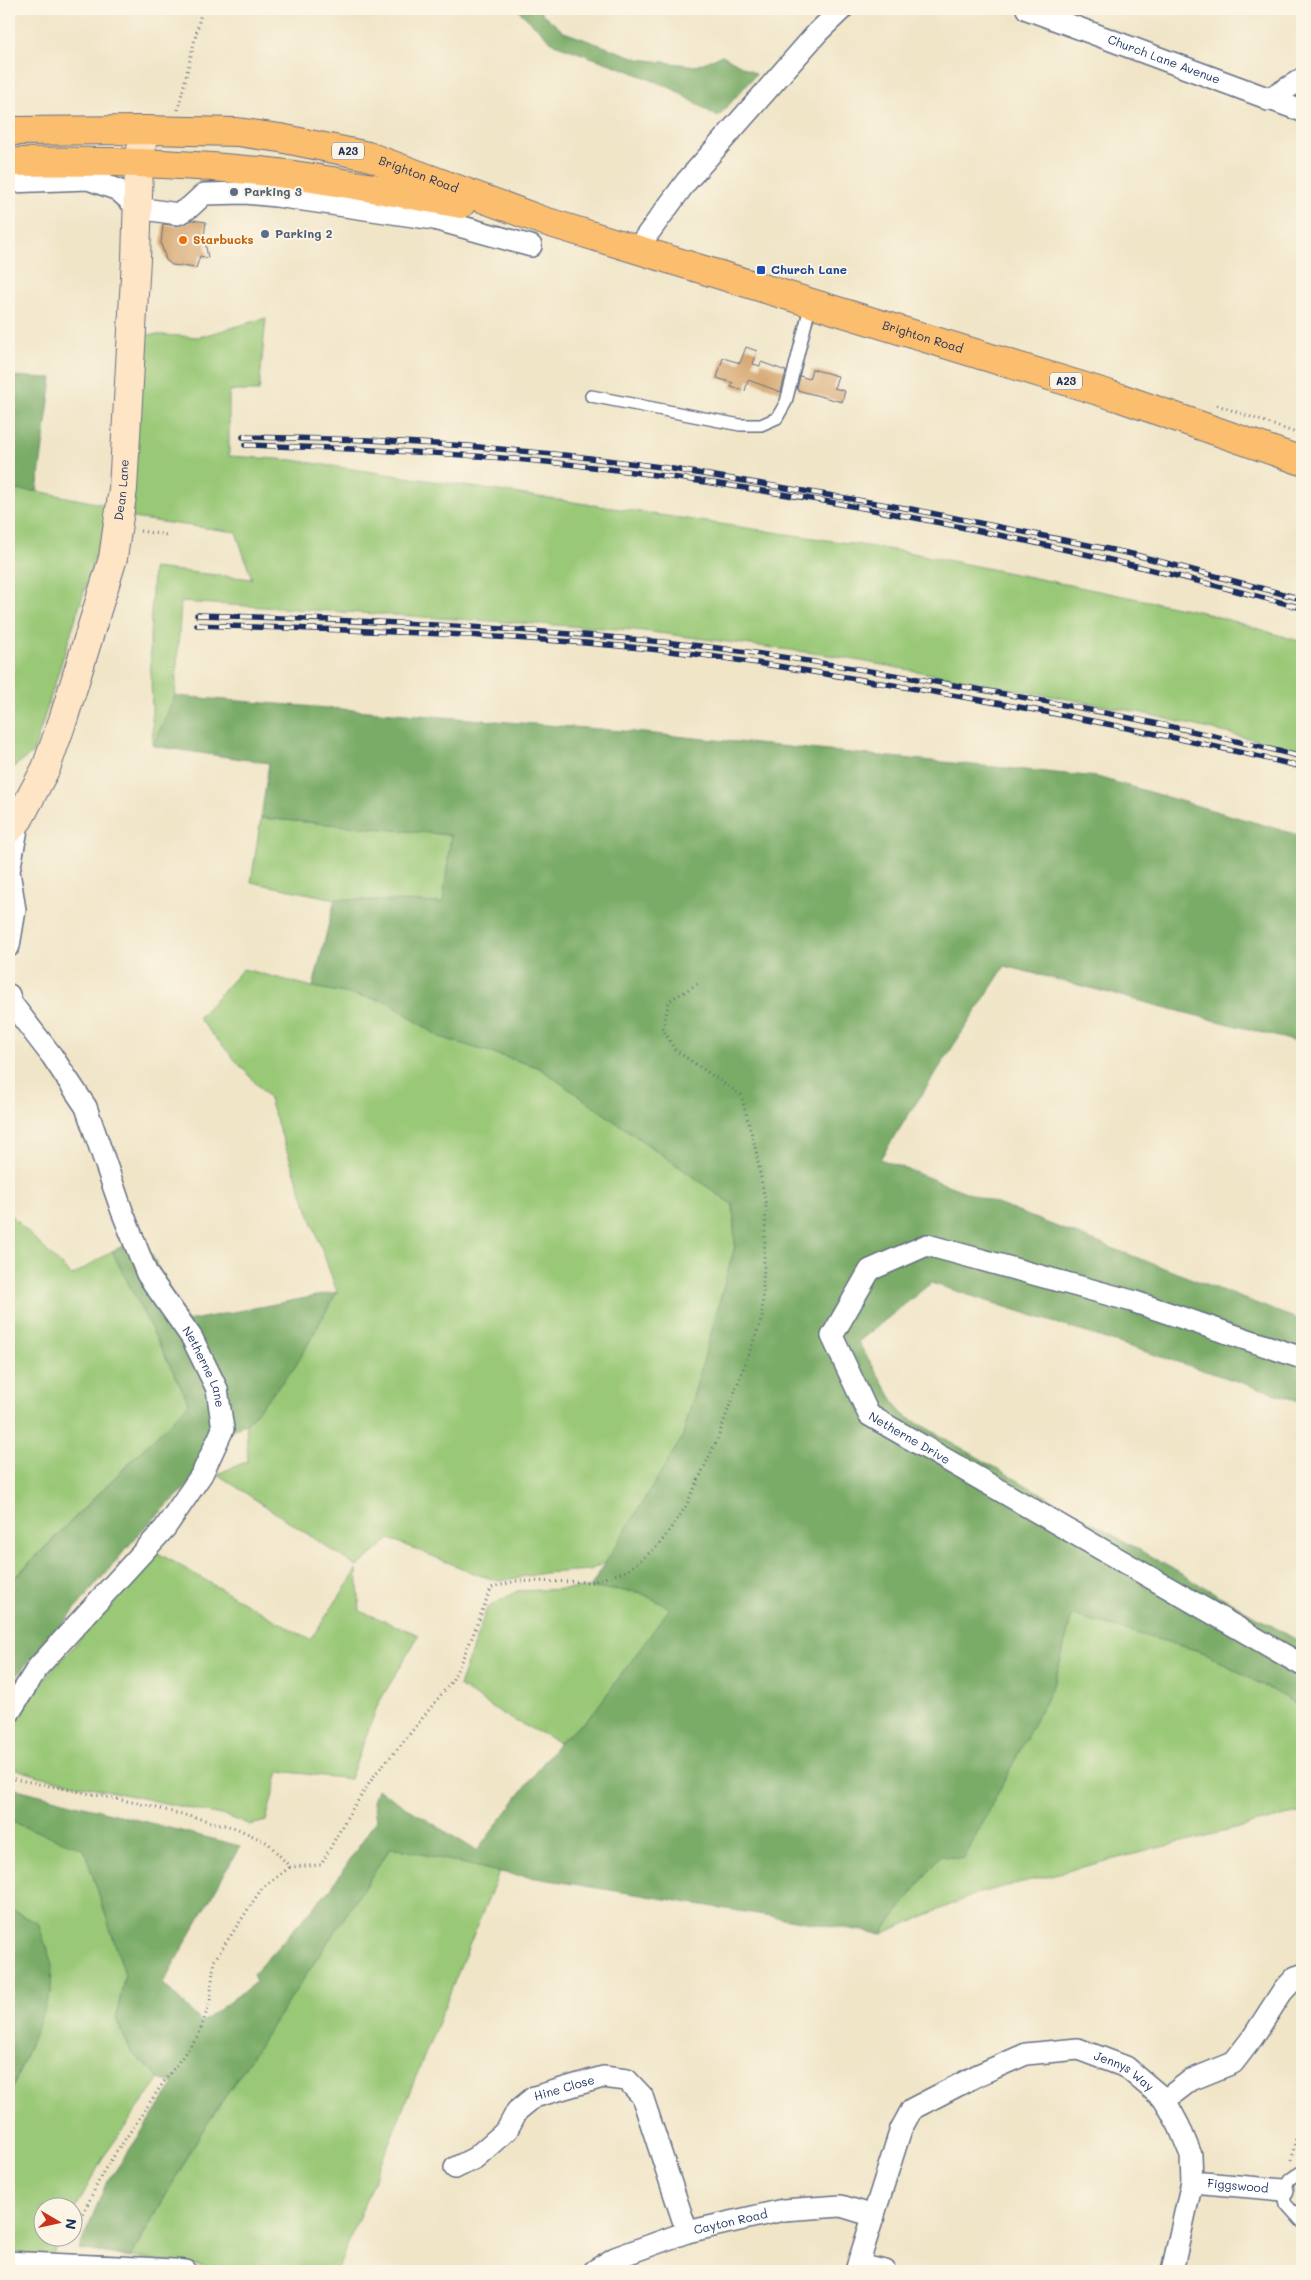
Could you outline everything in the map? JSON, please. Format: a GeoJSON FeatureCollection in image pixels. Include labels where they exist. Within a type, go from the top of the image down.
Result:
{"type":"FeatureCollection","features":[{"type":"Feature","properties":{"kind":"highway","name":"Brighton Road"},"geometry":{"type":"LineString","coordinates":[[144,130],[237,132],[289,140],[368,156],[541,220],[1121,398],[1302,461]]}},
{"type":"Feature","properties":{"kind":"highway","name":"A23"},"geometry":{"type":"LineString","coordinates":[[9,131],[144,130]]}},
{"type":"Feature","properties":{"kind":"highway","name":"A23"},"geometry":{"type":"LineString","coordinates":[[9,162],[139,162]]}},
{"type":"Feature","properties":{"kind":"highway","name":"Brighton Road"},"geometry":{"type":"LineString","coordinates":[[139,162],[233,169],[301,188],[365,186],[541,220]]}},
{"type":"Feature","properties":{"kind":"street"},"geometry":{"type":"LineString","coordinates":[[636,250],[686,182],[818,32],[842,9]]}},
{"type":"Feature","properties":{"kind":"street","name":"Church Lane Avenue"},"geometry":{"type":"LineString","coordinates":[[1027,9],[1268,100],[1302,111]]}},
{"type":"Feature","properties":{"kind":"street"},"geometry":{"type":"LineString","coordinates":[[1268,100],[1302,79]]}},
{"type":"Feature","properties":{"kind":"street","name":"Dean Lane"},"geometry":{"type":"LineString","coordinates":[[14,824],[46,768],[113,558],[122,489],[139,162],[144,130]]}},
{"type":"Feature","properties":{"kind":"street"},"geometry":{"type":"LineString","coordinates":[[62,162],[88,179],[118,190],[138,208]]}},
{"type":"Feature","properties":{"kind":"street"},"geometry":{"type":"LineString","coordinates":[[9,182],[88,179]]}},
{"type":"Feature","properties":{"kind":"street","name":"Brighton Road"},"geometry":{"type":"LineString","coordinates":[[138,208],[178,214],[190,207],[204,194],[245,193],[301,188],[434,219],[531,246]]}},
{"type":"Feature","properties":{"kind":"street"},"geometry":{"type":"LineString","coordinates":[[9,946],[16,910],[9,871],[14,824]]}},
{"type":"Feature","properties":{"kind":"street","name":"Netherne Lane"},"geometry":{"type":"LineString","coordinates":[[9,995],[12,1004],[52,1056],[86,1107],[122,1211],[147,1274],[192,1338],[216,1389],[223,1429],[202,1474],[165,1528],[38,1667],[9,1713]]}},
{"type":"Feature","properties":{"kind":"street","name":"Netherne Drive"},"geometry":{"type":"LineString","coordinates":[[1302,1358],[1132,1301],[927,1246],[870,1270],[832,1336],[869,1415],[1302,1665]]}},
{"type":"Feature","properties":{"kind":"street"},"geometry":{"type":"LineString","coordinates":[[1165,2100],[1191,2080],[1232,2064],[1253,2037],[1282,1992],[1296,1977],[1302,1975]]}},
{"type":"Feature","properties":{"kind":"street","name":"Jennys Way"},"geometry":{"type":"LineString","coordinates":[[857,2268],[901,2130],[906,2104],[1026,2054],[1078,2049],[1126,2067],[1165,2100],[1180,2126],[1192,2155],[1192,2182],[1172,2271]]}},
{"type":"Feature","properties":{"kind":"street","name":"Hine Close"},"geometry":{"type":"LineString","coordinates":[[455,2168],[475,2158],[507,2130],[517,2111],[534,2097],[603,2077],[627,2080],[642,2096],[687,2232]]}},
{"type":"Feature","properties":{"kind":"street","name":"Figgswood"},"geometry":{"type":"LineString","coordinates":[[1192,2182],[1294,2179]]}},
{"type":"Feature","properties":{"kind":"street","name":"Cayton Road"},"geometry":{"type":"LineString","coordinates":[[594,2271],[615,2258],[687,2232],[783,2210],[841,2206],[874,2216]]}},
{"type":"Feature","properties":{"kind":"street"},"geometry":{"type":"LineString","coordinates":[[9,2262],[60,2265],[122,2265],[186,2271]]}},
{"type":"Feature","properties":{"kind":"street"},"geometry":{"type":"LineString","coordinates":[[857,2268],[886,2271]]}},
{"type":"Feature","properties":{"kind":"lane"},"geometry":{"type":"LineString","coordinates":[[590,396],[740,425],[761,425],[777,418],[786,402],[811,303]]}},
{"type":"Feature","properties":{"kind":"lane"},"geometry":{"type":"LineString","coordinates":[[1294,2179],[1286,2204],[1302,2222]]}},
{"type":"Feature","properties":{"kind":"path"},"geometry":{"type":"LineString","coordinates":[[176,131],[178,104],[202,9]]}},
{"type":"Feature","properties":{"kind":"path"},"geometry":{"type":"LineString","coordinates":[[82,2215],[103,2172],[163,2083],[199,2034],[210,2002],[214,1962],[262,1888],[290,1867],[321,1865],[346,1818],[376,1773],[452,1681],[472,1640],[490,1588],[516,1581],[592,1582],[627,1572],[659,1544],[685,1508],[718,1440],[762,1318],[766,1205],[755,1146],[741,1095],[675,1050],[663,1029],[669,1001],[697,984]]}},
{"type":"Feature","properties":{"kind":"path"},"geometry":{"type":"LineString","coordinates":[[9,1778],[137,1803],[236,1828],[268,1843],[290,1867]]}},
{"type":"Feature","properties":{"kind":"path"},"geometry":{"type":"LineString","coordinates":[[1294,2179],[1293,2152],[1302,2125]]}},
{"type":"Feature","properties":{"kind":"green space"},"geometry":{"type":"Polygon","coordinates":[[[517,9],[537,9],[564,32],[639,59],[696,66],[722,55],[756,74],[718,117],[673,89],[630,71],[554,44],[517,9]]]}},
{"type":"Feature","properties":{"kind":"green space"},"geometry":{"type":"Polygon","coordinates":[[[266,318],[259,391],[229,391],[229,456],[292,460],[907,552],[1202,612],[1302,642],[1302,751],[1138,712],[828,655],[635,630],[181,602],[175,696],[153,746],[150,639],[153,568],[252,579],[236,532],[125,517],[143,334],[199,337],[266,318]]]}},
{"type":"Feature","properties":{"kind":"green space"},"geometry":{"type":"Polygon","coordinates":[[[9,376],[52,378],[37,491],[9,490],[9,376]]]}},
{"type":"Feature","properties":{"kind":"green space"},"geometry":{"type":"Polygon","coordinates":[[[9,490],[37,491],[111,506],[33,753],[9,770],[9,490]]]}},
{"type":"Feature","properties":{"kind":"green space"},"geometry":{"type":"Polygon","coordinates":[[[175,696],[623,731],[1097,777],[1302,836],[1302,1043],[1005,966],[880,1159],[1302,1321],[1302,1402],[931,1283],[858,1342],[902,1414],[1302,1643],[1302,1707],[1203,1652],[1072,1615],[1055,1682],[964,1859],[940,1856],[881,1934],[499,1872],[391,1847],[201,2133],[131,2257],[79,2249],[82,2248],[82,2242],[105,2186],[174,2084],[160,2078],[132,2053],[116,2019],[125,1974],[84,1849],[12,1822],[9,1816],[9,1787],[240,1846],[163,1983],[202,2022],[256,1982],[253,1974],[332,1887],[376,1820],[373,1802],[377,1789],[477,1851],[559,1742],[591,1716],[670,1608],[639,1592],[590,1588],[682,1438],[735,1246],[733,1205],[538,1067],[440,1037],[386,1001],[313,987],[335,899],[443,903],[451,835],[261,818],[269,763],[153,746],[175,696]]]}},
{"type":"Feature","properties":{"kind":"green space"},"geometry":{"type":"Polygon","coordinates":[[[261,818],[451,835],[443,903],[335,899],[251,882],[261,818]]]}},
{"type":"Feature","properties":{"kind":"green space"},"geometry":{"type":"Polygon","coordinates":[[[243,969],[313,987],[386,1001],[440,1037],[538,1067],[733,1205],[735,1246],[682,1438],[621,1555],[590,1570],[544,1573],[499,1581],[479,1575],[390,1539],[357,1567],[217,1474],[248,1461],[246,1424],[295,1367],[337,1292],[268,1097],[198,1018],[243,969]]]}},
{"type":"Feature","properties":{"kind":"green space"},"geometry":{"type":"Polygon","coordinates":[[[9,1213],[72,1276],[112,1251],[189,1403],[13,1579],[9,1578],[9,1213]]]}},
{"type":"Feature","properties":{"kind":"green space"},"geometry":{"type":"Polygon","coordinates":[[[142,1237],[187,1321],[337,1292],[295,1367],[246,1424],[217,1436],[196,1478],[142,1530],[9,1684],[9,1578],[14,1579],[189,1403],[112,1251],[142,1237]]]}},
{"type":"Feature","properties":{"kind":"green space"},"geometry":{"type":"Polygon","coordinates":[[[156,1552],[310,1640],[357,1570],[360,1611],[419,1635],[378,1704],[350,1779],[279,1771],[266,1821],[251,1825],[225,1816],[39,1776],[9,1767],[9,1729],[16,1712],[156,1552]]]}},
{"type":"Feature","properties":{"kind":"green space"},"geometry":{"type":"Polygon","coordinates":[[[590,1588],[639,1592],[671,1608],[591,1716],[559,1742],[511,1719],[459,1686],[487,1608],[517,1591],[590,1588]]]}},
{"type":"Feature","properties":{"kind":"green space"},"geometry":{"type":"Polygon","coordinates":[[[1072,1615],[1203,1652],[1302,1707],[1302,1812],[979,1893],[881,1934],[940,1856],[1055,1682],[1072,1615]]]}},
{"type":"Feature","properties":{"kind":"green space"},"geometry":{"type":"Polygon","coordinates":[[[9,1816],[12,1822],[84,1848],[125,1974],[116,2019],[132,2053],[160,2078],[104,2156],[81,2198],[32,2198],[32,2248],[56,2248],[53,2255],[9,2253],[9,2097],[51,1992],[37,1923],[9,1910],[9,1816]]]}},
{"type":"Feature","properties":{"kind":"green space"},"geometry":{"type":"Polygon","coordinates":[[[391,1847],[499,1872],[337,2271],[236,2271],[131,2257],[201,2133],[391,1847]]]}},
{"type":"Feature","properties":{"kind":"green space"},"geometry":{"type":"Polygon","coordinates":[[[10,1909],[38,1923],[52,1964],[51,1992],[9,2097],[10,1909]]]}},
{"type":"Feature","properties":{"kind":"building","name":"Starbucks"},"geometry":{"type":"Polygon","coordinates":[[[193,220],[206,222],[204,236],[208,258],[200,256],[196,268],[172,265],[166,260],[161,244],[163,224],[177,226],[193,220]]]}},
{"type":"Feature","properties":{"kind":"building"},"geometry":{"type":"Polygon","coordinates":[[[746,347],[757,351],[753,364],[760,366],[761,362],[786,371],[781,392],[748,380],[745,391],[731,387],[733,383],[717,378],[723,358],[740,363],[746,347]]]}},
{"type":"Feature","properties":{"kind":"building"},"geometry":{"type":"Polygon","coordinates":[[[812,369],[838,376],[834,388],[845,391],[842,402],[797,390],[800,376],[809,379],[812,369]]]}},
{"type":"Feature","properties":{"kind":"railway"},"geometry":{"type":"LineString","coordinates":[[243,437],[369,440],[468,446],[574,456],[661,467],[911,509],[1132,554],[1302,599]]}},
{"type":"Feature","properties":{"kind":"railway"},"geometry":{"type":"LineString","coordinates":[[245,445],[414,452],[499,458],[584,466],[765,491],[946,524],[1035,543],[1125,563],[1302,608]]}},
{"type":"Feature","properties":{"kind":"railway"},"geometry":{"type":"LineString","coordinates":[[197,615],[495,628],[614,637],[731,650],[848,667],[1055,703],[1155,723],[1302,757]]}},
{"type":"Feature","properties":{"kind":"railway"},"geometry":{"type":"LineString","coordinates":[[197,625],[509,638],[633,647],[695,654],[1014,706],[1159,734],[1302,767]]}},
{"type":"Feature","properties":{"kind":"place","name":"Parking 3"},"geometry":{"type":"Point","coordinates":[234,192]}},
{"type":"Feature","properties":{"kind":"place","name":"Parking 2"},"geometry":{"type":"Point","coordinates":[265,234]}},
{"type":"Feature","properties":{"kind":"place","name":"Starbucks"},"geometry":{"type":"Point","coordinates":[183,240]}},
{"type":"Feature","properties":{"kind":"place","name":"Church Lane"},"geometry":{"type":"Point","coordinates":[761,270]}}]}
